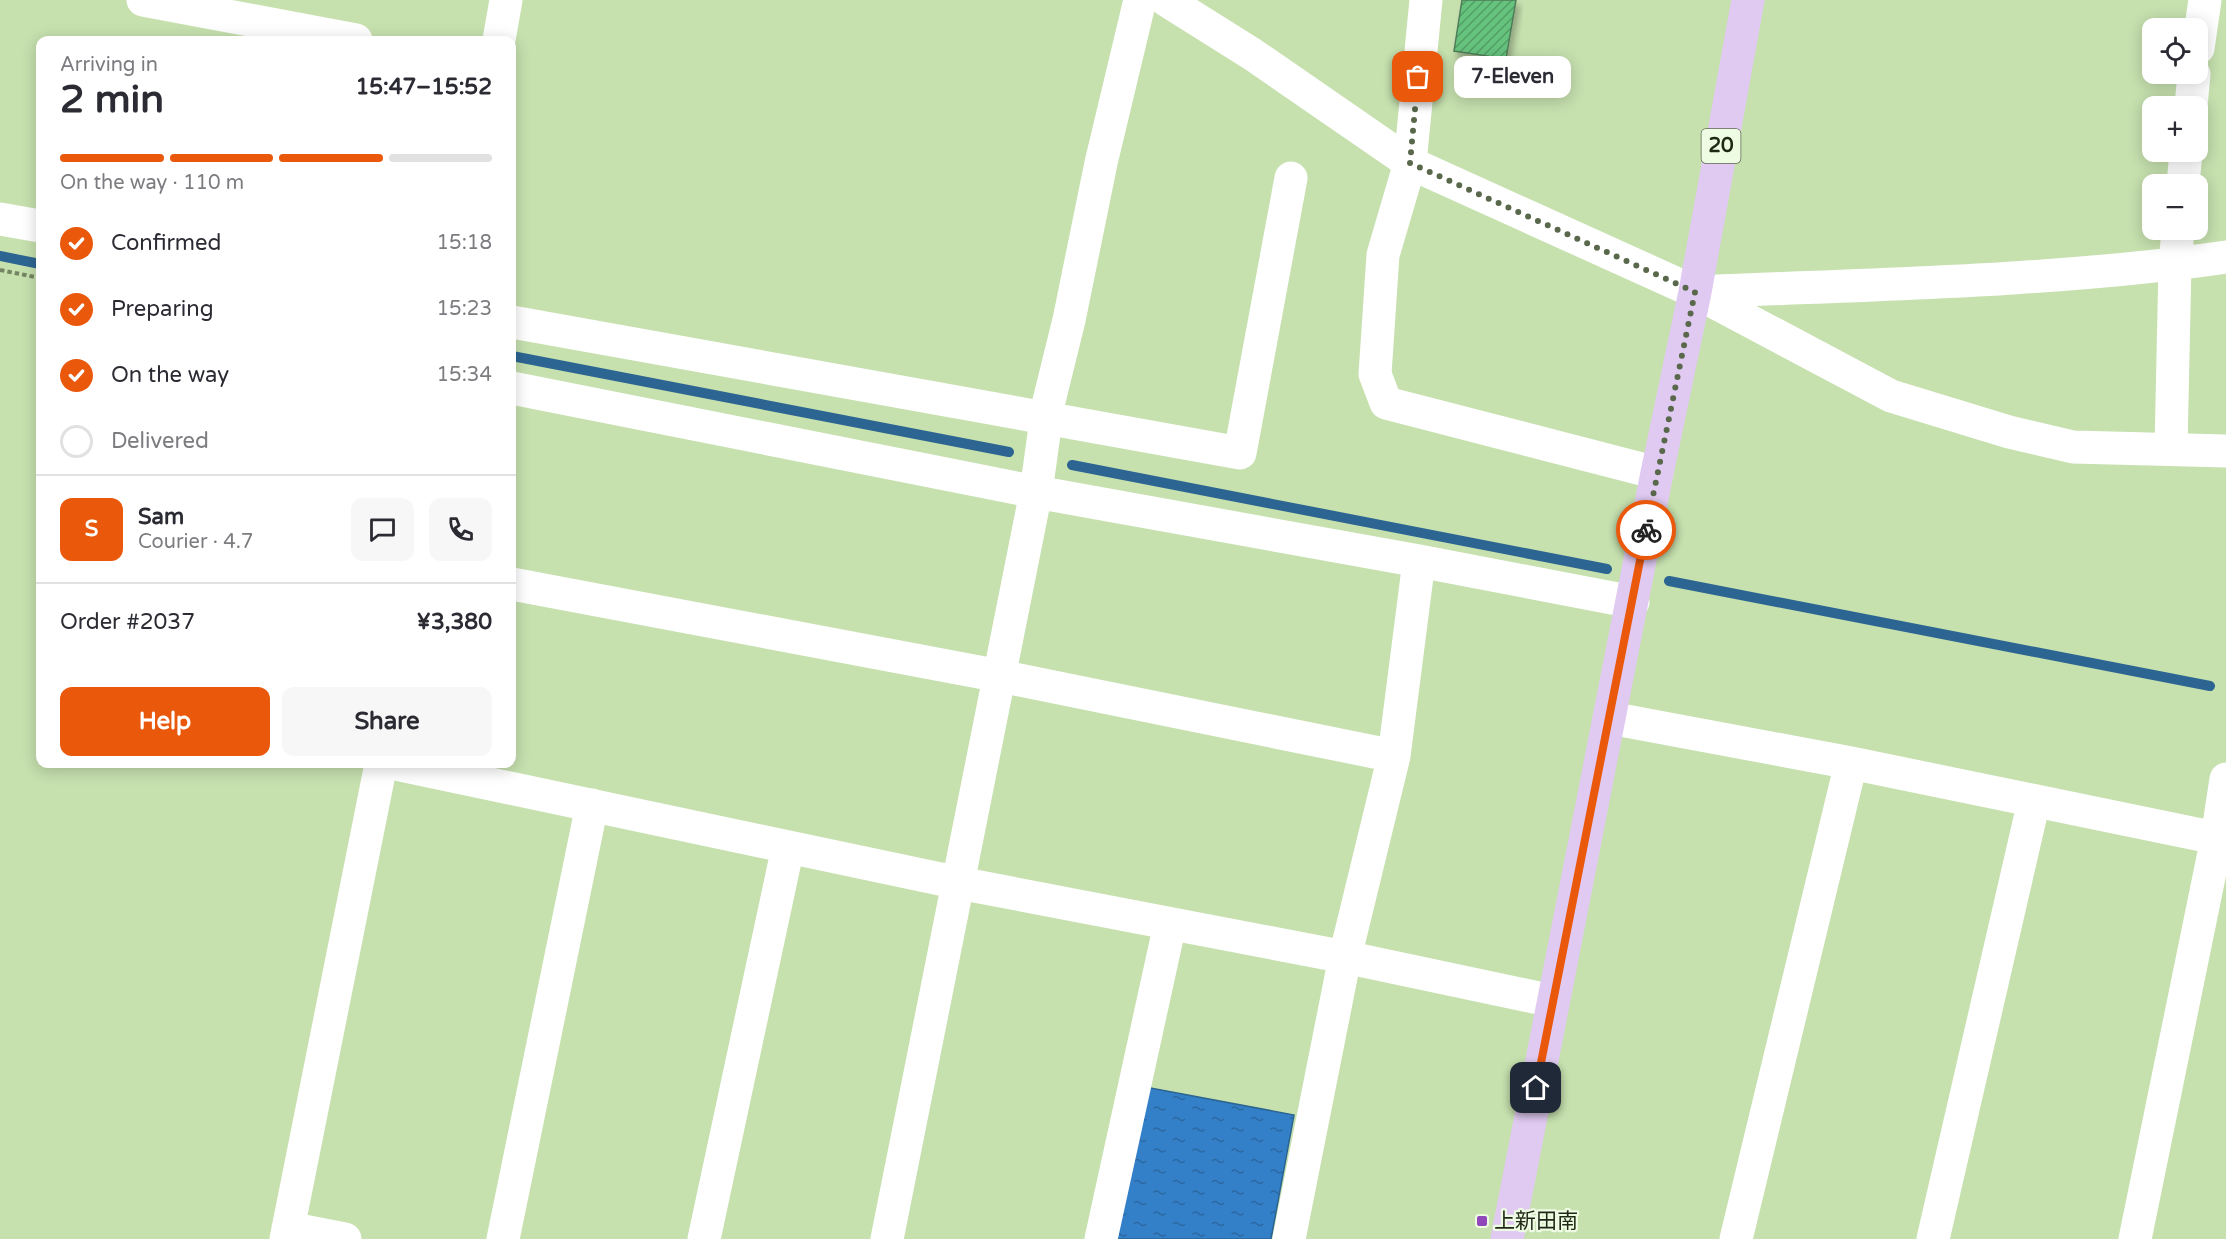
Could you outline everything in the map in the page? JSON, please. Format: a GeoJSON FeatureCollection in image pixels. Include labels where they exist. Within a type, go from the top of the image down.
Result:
{"type":"FeatureCollection","features":[{"type":"Feature","properties":{"kind":"main road","name":"20"},"geometry":{"type":"LineString","coordinates":[[1507,1239],[1657,473],[1695,292],[1748,0]]}},
{"type":"Feature","properties":{"kind":"street"},"geometry":{"type":"LineString","coordinates":[[143,0],[335,36]]}},
{"type":"Feature","properties":{"kind":"street"},"geometry":{"type":"LineString","coordinates":[[500,36],[506,0]]}},
{"type":"Feature","properties":{"kind":"street"},"geometry":{"type":"LineString","coordinates":[[887,1239],[1036,492],[1046,419],[1101,163],[1140,0]]}},
{"type":"Feature","properties":{"kind":"street"},"geometry":{"type":"LineString","coordinates":[[1166,0],[1252,54],[1410,163],[1695,292],[1891,396],[2009,432],[2073,447],[2226,451]]}},
{"type":"Feature","properties":{"kind":"street"},"geometry":{"type":"LineString","coordinates":[[1426,0],[1410,163],[1383,255],[1375,374],[1386,402],[1657,473]]}},
{"type":"Feature","properties":{"kind":"street"},"geometry":{"type":"LineString","coordinates":[[2202,18],[2205,0]]}},
{"type":"Feature","properties":{"kind":"street"},"geometry":{"type":"LineString","coordinates":[[516,323],[1240,453],[1291,178]]}},
{"type":"Feature","properties":{"kind":"street"},"geometry":{"type":"LineString","coordinates":[[0,219],[36,225]]}},
{"type":"Feature","properties":{"kind":"street"},"geometry":{"type":"LineString","coordinates":[[2171,448],[2177,240]]}},
{"type":"Feature","properties":{"kind":"street"},"geometry":{"type":"LineString","coordinates":[[1695,292],[2001,278],[2175,264],[2226,257]]}},
{"type":"Feature","properties":{"kind":"street"},"geometry":{"type":"LineString","coordinates":[[516,389],[1036,492],[1633,602]]}},
{"type":"Feature","properties":{"kind":"street"},"geometry":{"type":"LineString","coordinates":[[1289,1239],[1344,957],[1394,756],[1419,561]]}},
{"type":"Feature","properties":{"kind":"street"},"geometry":{"type":"LineString","coordinates":[[516,585],[1000,676],[1394,756]]}},
{"type":"Feature","properties":{"kind":"street"},"geometry":{"type":"LineString","coordinates":[[1610,718],[1851,762],[2221,839]]}},
{"type":"Feature","properties":{"kind":"street"},"geometry":{"type":"LineString","coordinates":[[1736,1239],[1851,762]]}},
{"type":"Feature","properties":{"kind":"street"},"geometry":{"type":"LineString","coordinates":[[345,1239],[287,1233],[380,768]]}},
{"type":"Feature","properties":{"kind":"street"},"geometry":{"type":"LineString","coordinates":[[415,768],[959,883],[1344,957],[1553,1001]]}},
{"type":"Feature","properties":{"kind":"street"},"geometry":{"type":"LineString","coordinates":[[2135,1239],[2221,839],[2226,779]]}},
{"type":"Feature","properties":{"kind":"street"},"geometry":{"type":"LineString","coordinates":[[1933,1239],[2034,801]]}},
{"type":"Feature","properties":{"kind":"street"},"geometry":{"type":"LineString","coordinates":[[503,1239],[592,805]]}},
{"type":"Feature","properties":{"kind":"street"},"geometry":{"type":"LineString","coordinates":[[704,1239],[788,847]]}},
{"type":"Feature","properties":{"kind":"street"},"geometry":{"type":"LineString","coordinates":[[1101,1239],[1170,924]]}},
{"type":"Feature","properties":{"kind":"path"},"geometry":{"type":"LineString","coordinates":[[0,270],[36,277]]}},
{"type":"Feature","properties":{"kind":"water"},"geometry":{"type":"Polygon","coordinates":[[[1145,1087],[1294,1115],[1271,1239],[1113,1239],[1145,1087]]]}},
{"type":"Feature","properties":{"kind":"building"},"geometry":{"type":"Polygon","coordinates":[[[1462,0],[1516,0],[1506,59],[1454,51],[1462,0]]]}},
{"type":"Feature","properties":{"kind":"waterway"},"geometry":{"type":"LineString","coordinates":[[0,256],[36,263]]}},
{"type":"Feature","properties":{"kind":"waterway"},"geometry":{"type":"LineString","coordinates":[[516,357],[1009,452]]}},
{"type":"Feature","properties":{"kind":"waterway"},"geometry":{"type":"LineString","coordinates":[[1072,465],[1607,569]]}},
{"type":"Feature","properties":{"kind":"waterway"},"geometry":{"type":"LineString","coordinates":[[1669,581],[2210,686]]}},
{"type":"Feature","properties":{"kind":"way so far"},"geometry":{"type":"LineString","coordinates":[[1418,77],[1410,163],[1695,292],[1646,530]]}},
{"type":"Feature","properties":{"kind":"place","name":"7-Eleven"},"geometry":{"type":"Point","coordinates":[1418,77]}},
{"type":"Feature","properties":{"kind":"place","name":"上新田南"},"geometry":{"type":"Point","coordinates":[1482,1221]}},
{"type":"Feature","properties":{"kind":"route"},"geometry":{"type":"LineString","coordinates":[[1536,1088],[1646,530]]}}]}
